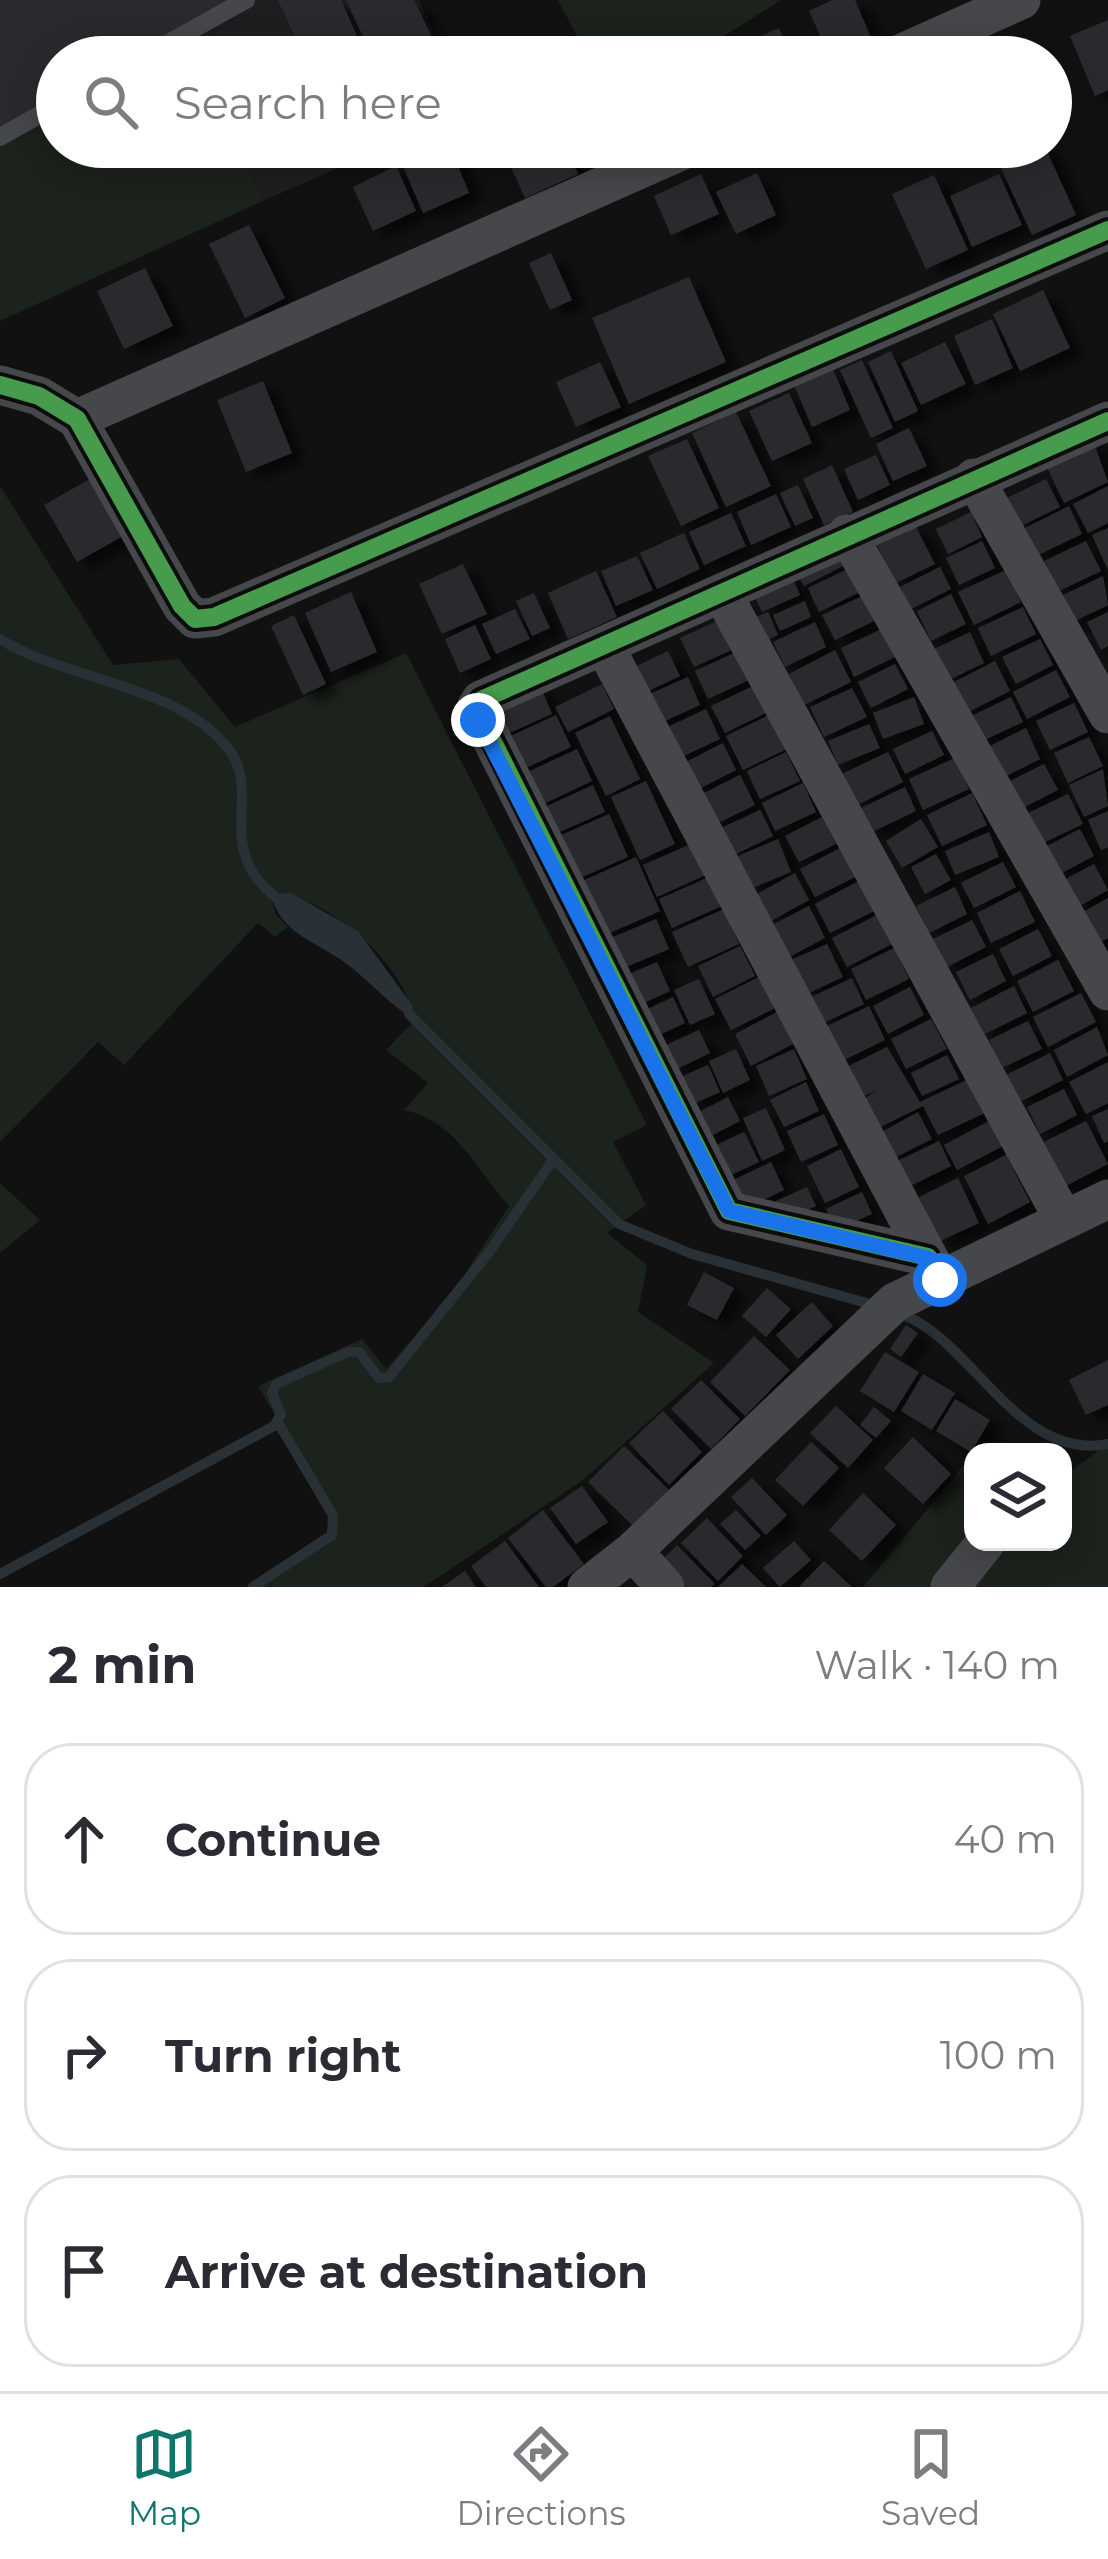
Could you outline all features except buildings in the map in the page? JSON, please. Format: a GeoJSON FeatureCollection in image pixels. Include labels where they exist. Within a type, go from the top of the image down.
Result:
{"type":"FeatureCollection","features":[{"type":"Feature","properties":{"kind":"street"},"geometry":{"type":"LineString","coordinates":[[940,36],[1021,0]]}},
{"type":"Feature","properties":{"kind":"street"},"geometry":{"type":"LineString","coordinates":[[77,419],[643,168]]}},
{"type":"Feature","properties":{"kind":"street"},"geometry":{"type":"LineString","coordinates":[[0,385],[40,396],[77,419],[182,606],[195,619],[214,617],[1108,230]]}},
{"type":"Feature","properties":{"kind":"street"},"geometry":{"type":"LineString","coordinates":[[934,1269],[729,1211],[478,720],[481,700],[974,478],[1105,429]]}},
{"type":"Feature","properties":{"kind":"street"},"geometry":{"type":"LineString","coordinates":[[974,478],[1108,713]]}},
{"type":"Feature","properties":{"kind":"street"},"geometry":{"type":"LineString","coordinates":[[848,534],[1108,991]]}},
{"type":"Feature","properties":{"kind":"street"},"geometry":{"type":"LineString","coordinates":[[722,593],[1064,1220]]}},
{"type":"Feature","properties":{"kind":"street"},"geometry":{"type":"LineString","coordinates":[[604,647],[934,1269]]}},
{"type":"Feature","properties":{"kind":"street"},"geometry":{"type":"LineString","coordinates":[[587,1587],[633,1551],[851,1341],[934,1269],[1108,1199]]}},
{"type":"Feature","properties":{"kind":"street"},"geometry":{"type":"LineString","coordinates":[[633,1551],[664,1587]]}},
{"type":"Feature","properties":{"kind":"street"},"geometry":{"type":"LineString","coordinates":[[950,1587],[979,1551]]}},
{"type":"Feature","properties":{"kind":"lane"},"geometry":{"type":"LineString","coordinates":[[181,36],[246,0]]}},
{"type":"Feature","properties":{"kind":"lane"},"geometry":{"type":"LineString","coordinates":[[0,137],[36,117]]}},
{"type":"Feature","properties":{"kind":"shaded area"},"geometry":{"type":"Polygon","coordinates":[[[0,0],[419,0],[435,36],[36,36],[36,72],[0,0]]]}},
{"type":"Feature","properties":{"kind":"shaded area"},"geometry":{"type":"Polygon","coordinates":[[[558,0],[781,0],[724,36],[577,36],[558,0]]]}},
{"type":"Feature","properties":{"kind":"shaded area"},"geometry":{"type":"Polygon","coordinates":[[[36,126],[36,168],[248,168],[263,201],[0,321],[0,146],[36,126]]]}},
{"type":"Feature","properties":{"kind":"shaded area"},"geometry":{"type":"Polygon","coordinates":[[[248,168],[338,168],[263,201],[248,168]]]}},
{"type":"Feature","properties":{"kind":"shaded area"},"geometry":{"type":"Polygon","coordinates":[[[0,486],[113,665],[179,659],[235,727],[406,653],[647,1125],[613,1142],[646,1205],[607,1233],[647,1265],[638,1312],[714,1363],[583,1480],[424,1587],[253,1587],[332,1534],[332,1515],[258,1386],[362,1339],[386,1369],[454,1291],[509,1206],[451,1135],[422,1115],[404,1110],[428,1083],[386,1050],[414,1021],[397,978],[381,956],[339,919],[316,906],[271,894],[275,913],[288,927],[275,937],[258,923],[124,1065],[98,1042],[0,1142],[0,486]]]}},
{"type":"Feature","properties":{"kind":"shaded area"},"geometry":{"type":"Polygon","coordinates":[[[291,893],[358,931],[412,1005],[415,1020],[282,919],[271,894],[291,893]]]}},
{"type":"Feature","properties":{"kind":"shaded area"},"geometry":{"type":"Polygon","coordinates":[[[0,1183],[40,1220],[0,1253],[0,1183]]]}},
{"type":"Feature","properties":{"kind":"shaded area"},"geometry":{"type":"Polygon","coordinates":[[[1108,1444],[1108,1587],[863,1587],[964,1465],[964,1551],[1072,1551],[1072,1470],[1108,1444]]]}},
{"type":"Feature","properties":{"kind":"waterway"},"geometry":{"type":"LineString","coordinates":[[0,639],[26,653],[150,696],[205,726],[227,747],[237,765],[247,860],[258,880],[278,899]]}},
{"type":"Feature","properties":{"kind":"waterway"},"geometry":{"type":"LineString","coordinates":[[409,1014],[619,1224],[692,1254],[877,1306]]}},
{"type":"Feature","properties":{"kind":"waterway"},"geometry":{"type":"LineString","coordinates":[[0,1574],[274,1426],[281,1414],[272,1393],[276,1384],[348,1352],[359,1352],[379,1378],[389,1377],[490,1251],[553,1160]]}},
{"type":"Feature","properties":{"kind":"waterway"},"geometry":{"type":"LineString","coordinates":[[901,1314],[926,1327],[1021,1417],[1048,1435],[1076,1445],[1108,1444]]}},
{"type":"Feature","properties":{"kind":"waterway"},"geometry":{"type":"LineString","coordinates":[[253,1587],[332,1535],[333,1515],[277,1421]]}},
{"type":"Feature","properties":{"kind":"cycle path"},"geometry":{"type":"LineString","coordinates":[[0,385],[39,396],[77,419],[182,606],[195,619],[214,617],[1108,230]]}},
{"type":"Feature","properties":{"kind":"cycle path"},"geometry":{"type":"LineString","coordinates":[[928,1257],[729,1211],[476,708],[481,700],[1108,421]]}},
{"type":"Feature","properties":{"kind":"route"},"geometry":{"type":"LineString","coordinates":[[478,720],[729,1211],[928,1258],[940,1280]]}}]}
